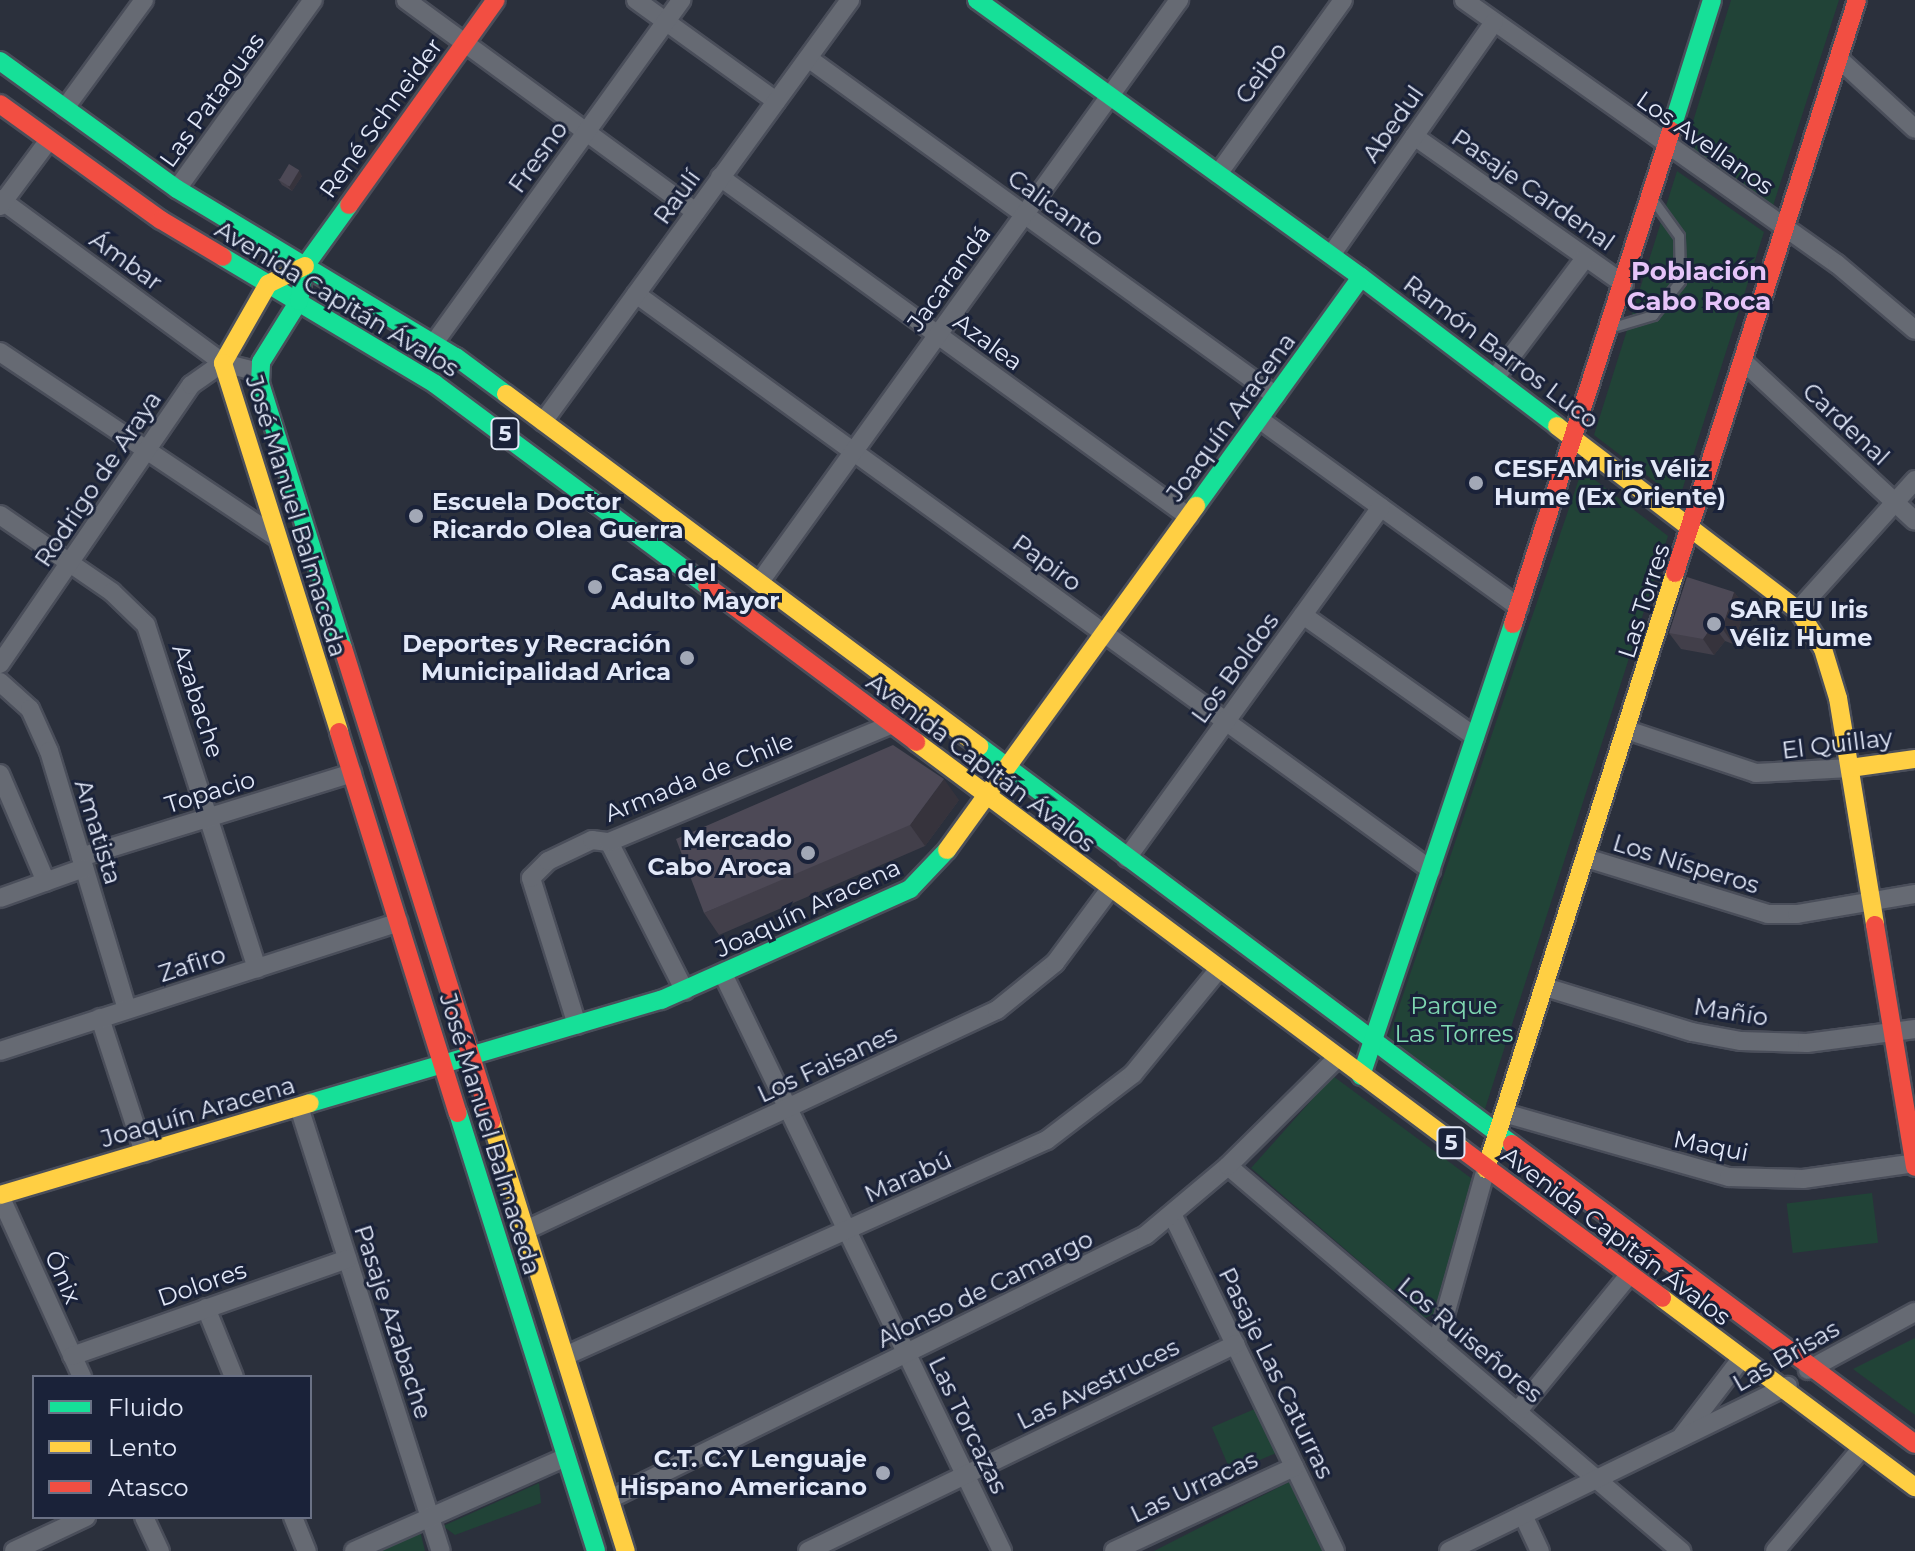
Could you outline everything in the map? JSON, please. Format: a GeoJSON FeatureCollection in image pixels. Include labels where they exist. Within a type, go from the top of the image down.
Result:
{"type":"FeatureCollection","features":[{"type":"Feature","properties":{"kind":"main road","name":"René Schneider"},"geometry":{"type":"LineString","coordinates":[[305,266],[496,0]]}},
{"type":"Feature","properties":{"kind":"main road","name":"Ramón Barros Luco"},"geometry":{"type":"LineString","coordinates":[[977,0],[1361,277],[1798,610],[1829,665],[1850,768],[1915,1165]]}},
{"type":"Feature","properties":{"kind":"main road"},"geometry":{"type":"LineString","coordinates":[[1361,1076],[1576,439],[1712,0]]}},
{"type":"Feature","properties":{"kind":"main road","name":"Las Torres"},"geometry":{"type":"LineString","coordinates":[[1486,1169],[1857,0]]}},
{"type":"Feature","properties":{"kind":"main road","name":"Avenida Capitán Ávalos"},"geometry":{"type":"LineString","coordinates":[[0,61],[177,189],[434,343],[1915,1444]]}},
{"type":"Feature","properties":{"kind":"main road","name":"Avenida Capitán Ávalos"},"geometry":{"type":"LineString","coordinates":[[0,104],[136,203],[435,384],[1915,1487]]}},
{"type":"Feature","properties":{"kind":"main road"},"geometry":{"type":"LineString","coordinates":[[268,284],[305,266]]}},
{"type":"Feature","properties":{"kind":"main road","name":"José Manuel Balmaceda"},"geometry":{"type":"LineString","coordinates":[[305,266],[299,301],[265,352],[260,372],[626,1551]]}},
{"type":"Feature","properties":{"kind":"main road","name":"Joaquín Aracena"},"geometry":{"type":"LineString","coordinates":[[0,1196],[685,991],[910,889],[931,872],[987,798],[1361,277]]}},
{"type":"Feature","properties":{"kind":"main road","name":"José Manuel Balmaceda"},"geometry":{"type":"LineString","coordinates":[[268,284],[223,363],[596,1551]]}},
{"type":"Feature","properties":{"kind":"main road","name":"El Quillay"},"geometry":{"type":"LineString","coordinates":[[1850,768],[1915,759]]}},
{"type":"Feature","properties":{"kind":"street"},"geometry":{"type":"LineString","coordinates":[[65,108],[144,0]]}},
{"type":"Feature","properties":{"kind":"street","name":"Las Pataguas"},"geometry":{"type":"LineString","coordinates":[[177,189],[313,0]]}},
{"type":"Feature","properties":{"kind":"street"},"geometry":{"type":"LineString","coordinates":[[406,0],[696,212]]}},
{"type":"Feature","properties":{"kind":"street"},"geometry":{"type":"LineString","coordinates":[[636,0],[776,101]]}},
{"type":"Feature","properties":{"kind":"street","name":"Fresno"},"geometry":{"type":"LineString","coordinates":[[434,343],[681,0]]}},
{"type":"Feature","properties":{"kind":"street","name":"Raulí"},"geometry":{"type":"LineString","coordinates":[[543,422],[850,0]]}},
{"type":"Feature","properties":{"kind":"street","name":"Jacarandá"},"geometry":{"type":"LineString","coordinates":[[759,583],[1179,0]]}},
{"type":"Feature","properties":{"kind":"street","name":"Ceibo"},"geometry":{"type":"LineString","coordinates":[[1218,174],[1343,0]]}},
{"type":"Feature","properties":{"kind":"street","name":"Los Avellanos"},"geometry":{"type":"LineString","coordinates":[[1464,0],[1786,229],[1915,330]]}},
{"type":"Feature","properties":{"kind":"street","name":"Abedul"},"geometry":{"type":"LineString","coordinates":[[1331,255],[1494,22]]}},
{"type":"Feature","properties":{"kind":"street","name":"Calicanto"},"geometry":{"type":"LineString","coordinates":[[808,58],[1276,396]]}},
{"type":"Feature","properties":{"kind":"street"},"geometry":{"type":"LineString","coordinates":[[1839,59],[1915,129]]}},
{"type":"Feature","properties":{"kind":"street","name":"Pasaje Cardenal"},"geometry":{"type":"LineString","coordinates":[[1414,136],[1624,284]]}},
{"type":"Feature","properties":{"kind":"street"},"geometry":{"type":"LineString","coordinates":[[1,202],[49,140]]}},
{"type":"Feature","properties":{"kind":"street","name":"Azalea"},"geometry":{"type":"LineString","coordinates":[[720,177],[1189,517]]}},
{"type":"Feature","properties":{"kind":"street","name":"Ámbar"},"geometry":{"type":"LineString","coordinates":[[1,202],[223,363]]}},
{"type":"Feature","properties":{"kind":"street"},"geometry":{"type":"LineString","coordinates":[[1495,378],[1586,257]]}},
{"type":"Feature","properties":{"kind":"street","name":"Papiro"},"geometry":{"type":"LineString","coordinates":[[636,294],[1431,870]]}},
{"type":"Feature","properties":{"kind":"street"},"geometry":{"type":"LineString","coordinates":[[0,352],[278,538]]}},
{"type":"Feature","properties":{"kind":"street","name":"Cardenal"},"geometry":{"type":"LineString","coordinates":[[1744,362],[1915,521]]}},
{"type":"Feature","properties":{"kind":"street"},"geometry":{"type":"LineString","coordinates":[[223,363],[260,372]]}},
{"type":"Feature","properties":{"kind":"street","name":"Rodrigo de Araya"},"geometry":{"type":"LineString","coordinates":[[0,664],[191,385],[223,363]]}},
{"type":"Feature","properties":{"kind":"street"},"geometry":{"type":"LineString","coordinates":[[1259,419],[1519,607]]}},
{"type":"Feature","properties":{"kind":"street"},"geometry":{"type":"LineString","coordinates":[[1798,610],[1915,480]]}},
{"type":"Feature","properties":{"kind":"street","name":"Los Boldos"},"geometry":{"type":"LineString","coordinates":[[1127,858],[1381,507]]}},
{"type":"Feature","properties":{"kind":"street","name":"Azabache"},"geometry":{"type":"LineString","coordinates":[[0,515],[124,601],[146,625],[257,968]]}},
{"type":"Feature","properties":{"kind":"street"},"geometry":{"type":"LineString","coordinates":[[1303,615],[1475,737]]}},
{"type":"Feature","properties":{"kind":"street","name":"Amatista"},"geometry":{"type":"LineString","coordinates":[[0,682],[37,721],[127,1010]]}},
{"type":"Feature","properties":{"kind":"street","name":"Armada de Chile"},"geometry":{"type":"LineString","coordinates":[[577,1025],[531,878],[548,861],[592,840],[609,842],[890,725]]}},
{"type":"Feature","properties":{"kind":"street","name":"El Quillay"},"geometry":{"type":"LineString","coordinates":[[1627,730],[1756,773],[1850,768]]}},
{"type":"Feature","properties":{"kind":"street","name":"Topacio"},"geometry":{"type":"LineString","coordinates":[[0,898],[46,882],[83,863],[210,817],[352,773]]}},
{"type":"Feature","properties":{"kind":"street"},"geometry":{"type":"LineString","coordinates":[[0,774],[46,882]]}},
{"type":"Feature","properties":{"kind":"street"},"geometry":{"type":"LineString","coordinates":[[609,842],[685,991]]}},
{"type":"Feature","properties":{"kind":"street","name":"Los Nísperos"},"geometry":{"type":"LineString","coordinates":[[1586,858],[1768,914],[1915,894]]}},
{"type":"Feature","properties":{"kind":"street","name":"Los Faisanes"},"geometry":{"type":"LineString","coordinates":[[526,1230],[788,1109],[1016,998],[1055,963],[1110,889]]}},
{"type":"Feature","properties":{"kind":"street","name":"Zafiro"},"geometry":{"type":"LineString","coordinates":[[0,1051],[399,922]]}},
{"type":"Feature","properties":{"kind":"street","name":"Marabú"},"geometry":{"type":"LineString","coordinates":[[565,1356],[1020,1154],[1077,1121],[1160,1047],[1218,970]]}},
{"type":"Feature","properties":{"kind":"street","name":"Las Torcazas"},"geometry":{"type":"LineString","coordinates":[[723,974],[1002,1551]]}},
{"type":"Feature","properties":{"kind":"street","name":"Mañío"},"geometry":{"type":"LineString","coordinates":[[1545,987],[1692,1032],[1741,1041],[1807,1043],[1915,1029]]}},
{"type":"Feature","properties":{"kind":"street"},"geometry":{"type":"LineString","coordinates":[[100,1018],[144,1153]]}},
{"type":"Feature","properties":{"kind":"street","name":"Alonso de Camargo"},"geometry":{"type":"LineString","coordinates":[[610,1499],[1096,1263],[1173,1216],[1337,1058]]}},
{"type":"Feature","properties":{"kind":"street","name":"Pasaje Azabache"},"geometry":{"type":"LineString","coordinates":[[299,1107],[441,1551]]}},
{"type":"Feature","properties":{"kind":"street","name":"Maqui"},"geometry":{"type":"LineString","coordinates":[[1504,1113],[1729,1177],[1803,1179],[1915,1165]]}},
{"type":"Feature","properties":{"kind":"street","name":"Los Ruiseñores"},"geometry":{"type":"LineString","coordinates":[[1228,1166],[1681,1551]]}},
{"type":"Feature","properties":{"kind":"street"},"geometry":{"type":"LineString","coordinates":[[1437,1343],[1486,1169]]}},
{"type":"Feature","properties":{"kind":"street","name":"Ónix"},"geometry":{"type":"LineString","coordinates":[[0,1196],[81,1375]]}},
{"type":"Feature","properties":{"kind":"street","name":"Pasaje Las Caturras"},"geometry":{"type":"LineString","coordinates":[[1173,1216],[1335,1551]]}},
{"type":"Feature","properties":{"kind":"street","name":"Dolores"},"geometry":{"type":"LineString","coordinates":[[72,1356],[347,1259]]}},
{"type":"Feature","properties":{"kind":"street"},"geometry":{"type":"LineString","coordinates":[[1517,1412],[1629,1275]]}},
{"type":"Feature","properties":{"kind":"street"},"geometry":{"type":"LineString","coordinates":[[206,1308],[233,1375]]}},
{"type":"Feature","properties":{"kind":"street","name":"Las Brisas"},"geometry":{"type":"LineString","coordinates":[[1449,1551],[1783,1390],[1811,1367],[1915,1312]]}},
{"type":"Feature","properties":{"kind":"street","name":"Las Avestruces"},"geometry":{"type":"LineString","coordinates":[[808,1551],[1236,1344]]}},
{"type":"Feature","properties":{"kind":"street","name":"Las Brisas"},"geometry":{"type":"LineString","coordinates":[[1680,1439],[1741,1359]]}},
{"type":"Feature","properties":{"kind":"street"},"geometry":{"type":"LineString","coordinates":[[1775,1551],[1862,1448]]}},
{"type":"Feature","properties":{"kind":"street"},"geometry":{"type":"LineString","coordinates":[[354,1551],[566,1457]]}},
{"type":"Feature","properties":{"kind":"street","name":"Las Urracas"},"geometry":{"type":"LineString","coordinates":[[1114,1551],[1294,1467]]}},
{"type":"Feature","properties":{"kind":"street"},"geometry":{"type":"LineString","coordinates":[[1523,1515],[1540,1551]]}},
{"type":"Feature","properties":{"kind":"street"},"geometry":{"type":"LineString","coordinates":[[14,1551],[82,1519]]}},
{"type":"Feature","properties":{"kind":"street"},"geometry":{"type":"LineString","coordinates":[[145,1519],[160,1551]]}},
{"type":"Feature","properties":{"kind":"street"},"geometry":{"type":"LineString","coordinates":[[294,1519],[307,1551]]}},
{"type":"Feature","properties":{"kind":"street"},"geometry":{"type":"LineString","coordinates":[[0,1541],[4,1551]]}},
{"type":"Feature","properties":{"kind":"lane"},"geometry":{"type":"LineString","coordinates":[[1610,327],[1653,315],[1680,281],[1679,236],[1651,197]]}},
{"type":"Feature","properties":{"kind":"green space"},"geometry":{"type":"Polygon","coordinates":[[[1731,0],[1839,0],[1772,209],[1685,147],[1731,0]]]}},
{"type":"Feature","properties":{"kind":"green space"},"geometry":{"type":"Polygon","coordinates":[[[1677,171],[1764,232],[1679,500],[1594,435],[1677,171]]]}},
{"type":"Feature","properties":{"kind":"green space","name":"Parque Las Torres"},"geometry":{"type":"Polygon","coordinates":[[[1582,470],[1668,536],[1484,1112],[1387,1042],[1582,470]]]}},
{"type":"Feature","properties":{"kind":"green space","name":"Parque Las Torres"},"geometry":{"type":"Polygon","coordinates":[[[1333,1076],[1479,1184],[1437,1312],[1425,1318],[1251,1168],[1333,1076]]]}},
{"type":"Feature","properties":{"kind":"green space"},"geometry":{"type":"Polygon","coordinates":[[[1872,1193],[1878,1243],[1793,1253],[1787,1203],[1872,1193]]]}},
{"type":"Feature","properties":{"kind":"green space"},"geometry":{"type":"Polygon","coordinates":[[[1915,1338],[1915,1415],[1853,1369],[1915,1338]]]}},
{"type":"Feature","properties":{"kind":"green space"},"geometry":{"type":"Polygon","coordinates":[[[1257,1408],[1276,1453],[1231,1472],[1212,1427],[1257,1408]]]}},
{"type":"Feature","properties":{"kind":"green space"},"geometry":{"type":"Polygon","coordinates":[[[1289,1482],[1324,1551],[1154,1551],[1289,1482]]]}},
{"type":"Feature","properties":{"kind":"green space"},"geometry":{"type":"Polygon","coordinates":[[[539,1483],[541,1503],[455,1535],[443,1526],[539,1483]]]}},
{"type":"Feature","properties":{"kind":"green space"},"geometry":{"type":"Polygon","coordinates":[[[420,1531],[425,1551],[376,1551],[420,1531]]]}},
{"type":"Feature","properties":{"kind":"building"},"geometry":{"type":"Polygon","coordinates":[[[289,164],[299,170],[290,186],[279,180],[289,164]]]}},
{"type":"Feature","properties":{"kind":"building"},"geometry":{"type":"Polygon","coordinates":[[[1687,577],[1734,592],[1722,628],[1713,625],[1703,639],[1669,633],[1687,577]]]}},
{"type":"Feature","properties":{"kind":"building","name":"Mercado Cabo Aroca"},"geometry":{"type":"Polygon","coordinates":[[[893,745],[944,779],[910,825],[704,913],[676,839],[893,745]]]}},
{"type":"Feature","properties":{"kind":"traffic: fast"},"geometry":{"type":"LineString","coordinates":[[977,0],[1361,277],[1557,426]]}},
{"type":"Feature","properties":{"kind":"traffic: fast"},"geometry":{"type":"LineString","coordinates":[[1671,131],[1712,0]]}},
{"type":"Feature","properties":{"kind":"traffic: fast"},"geometry":{"type":"LineString","coordinates":[[0,61],[177,189],[456,357],[506,394]]}},
{"type":"Feature","properties":{"kind":"traffic: fast"},"geometry":{"type":"LineString","coordinates":[[343,648],[260,383],[261,362],[299,301],[305,266],[349,205]]}},
{"type":"Feature","properties":{"kind":"traffic: fast"},"geometry":{"type":"LineString","coordinates":[[223,257],[435,384],[707,586]]}},
{"type":"Feature","properties":{"kind":"traffic: fast"},"geometry":{"type":"LineString","coordinates":[[1196,506],[1361,277]]}},
{"type":"Feature","properties":{"kind":"traffic: fast"},"geometry":{"type":"LineString","coordinates":[[1361,1076],[1513,624]]}},
{"type":"Feature","properties":{"kind":"traffic: fast"},"geometry":{"type":"LineString","coordinates":[[979,746],[1512,1144]]}},
{"type":"Feature","properties":{"kind":"traffic: fast"},"geometry":{"type":"LineString","coordinates":[[310,1103],[661,1000],[910,889],[947,850]]}},
{"type":"Feature","properties":{"kind":"traffic: fast"},"geometry":{"type":"LineString","coordinates":[[458,1113],[596,1551]]}},
{"type":"Feature","properties":{"kind":"traffic: slow"},"geometry":{"type":"LineString","coordinates":[[305,266],[268,284],[223,363],[339,732]]}},
{"type":"Feature","properties":{"kind":"traffic: slow"},"geometry":{"type":"LineString","coordinates":[[506,394],[979,746]]}},
{"type":"Feature","properties":{"kind":"traffic: slow"},"geometry":{"type":"LineString","coordinates":[[1557,426],[1798,610],[1823,649],[1838,698],[1875,925]]}},
{"type":"Feature","properties":{"kind":"traffic: slow"},"geometry":{"type":"LineString","coordinates":[[947,850],[1196,506]]}},
{"type":"Feature","properties":{"kind":"traffic: slow"},"geometry":{"type":"LineString","coordinates":[[1486,1169],[1675,573]]}},
{"type":"Feature","properties":{"kind":"traffic: slow"},"geometry":{"type":"LineString","coordinates":[[916,742],[1463,1150]]}},
{"type":"Feature","properties":{"kind":"traffic: slow"},"geometry":{"type":"LineString","coordinates":[[1850,768],[1915,759]]}},
{"type":"Feature","properties":{"kind":"traffic: slow"},"geometry":{"type":"LineString","coordinates":[[0,1195],[310,1103]]}},
{"type":"Feature","properties":{"kind":"traffic: slow"},"geometry":{"type":"LineString","coordinates":[[491,1121],[626,1551]]}},
{"type":"Feature","properties":{"kind":"traffic: slow"},"geometry":{"type":"LineString","coordinates":[[1662,1298],[1915,1487]]}},
{"type":"Feature","properties":{"kind":"traffic: jam"},"geometry":{"type":"LineString","coordinates":[[349,205],[496,0]]}},
{"type":"Feature","properties":{"kind":"traffic: jam"},"geometry":{"type":"LineString","coordinates":[[1675,573],[1857,0]]}},
{"type":"Feature","properties":{"kind":"traffic: jam"},"geometry":{"type":"LineString","coordinates":[[0,104],[161,220],[223,257]]}},
{"type":"Feature","properties":{"kind":"traffic: jam"},"geometry":{"type":"LineString","coordinates":[[1513,624],[1671,131]]}},
{"type":"Feature","properties":{"kind":"traffic: jam"},"geometry":{"type":"LineString","coordinates":[[707,586],[916,742]]}},
{"type":"Feature","properties":{"kind":"traffic: jam"},"geometry":{"type":"LineString","coordinates":[[343,648],[491,1121]]}},
{"type":"Feature","properties":{"kind":"traffic: jam"},"geometry":{"type":"LineString","coordinates":[[339,732],[458,1113]]}},
{"type":"Feature","properties":{"kind":"traffic: jam"},"geometry":{"type":"LineString","coordinates":[[1875,925],[1915,1167]]}},
{"type":"Feature","properties":{"kind":"traffic: jam"},"geometry":{"type":"LineString","coordinates":[[1512,1144],[1915,1444]]}},
{"type":"Feature","properties":{"kind":"traffic: jam"},"geometry":{"type":"LineString","coordinates":[[1463,1150],[1662,1298]]}},
{"type":"Feature","properties":{"kind":"place","name":"CESFAM Iris Véliz Hume (Ex Oriente)"},"geometry":{"type":"Point","coordinates":[1476,483]}},
{"type":"Feature","properties":{"kind":"place","name":"Escuela Doctor Ricardo Olea Guerra"},"geometry":{"type":"Point","coordinates":[416,516]}},
{"type":"Feature","properties":{"kind":"place","name":"Casa del Adulto Mayor"},"geometry":{"type":"Point","coordinates":[595,587]}},
{"type":"Feature","properties":{"kind":"place","name":"SAR EU Iris Véliz Hume"},"geometry":{"type":"Point","coordinates":[1714,624]}},
{"type":"Feature","properties":{"kind":"place","name":"Deportes y Recración Municipalidad Arica"},"geometry":{"type":"Point","coordinates":[687,658]}},
{"type":"Feature","properties":{"kind":"place","name":"Mercado Cabo Aroca"},"geometry":{"type":"Point","coordinates":[808,853]}},
{"type":"Feature","properties":{"kind":"place","name":"C.T. C.Y Lenguaje Hispano Americano"},"geometry":{"type":"Point","coordinates":[883,1473]}},
{"type":"Feature","properties":{"kind":"district","name":"Población Cabo Roca"},"geometry":{"type":"Point","coordinates":[1699,287]}}]}
